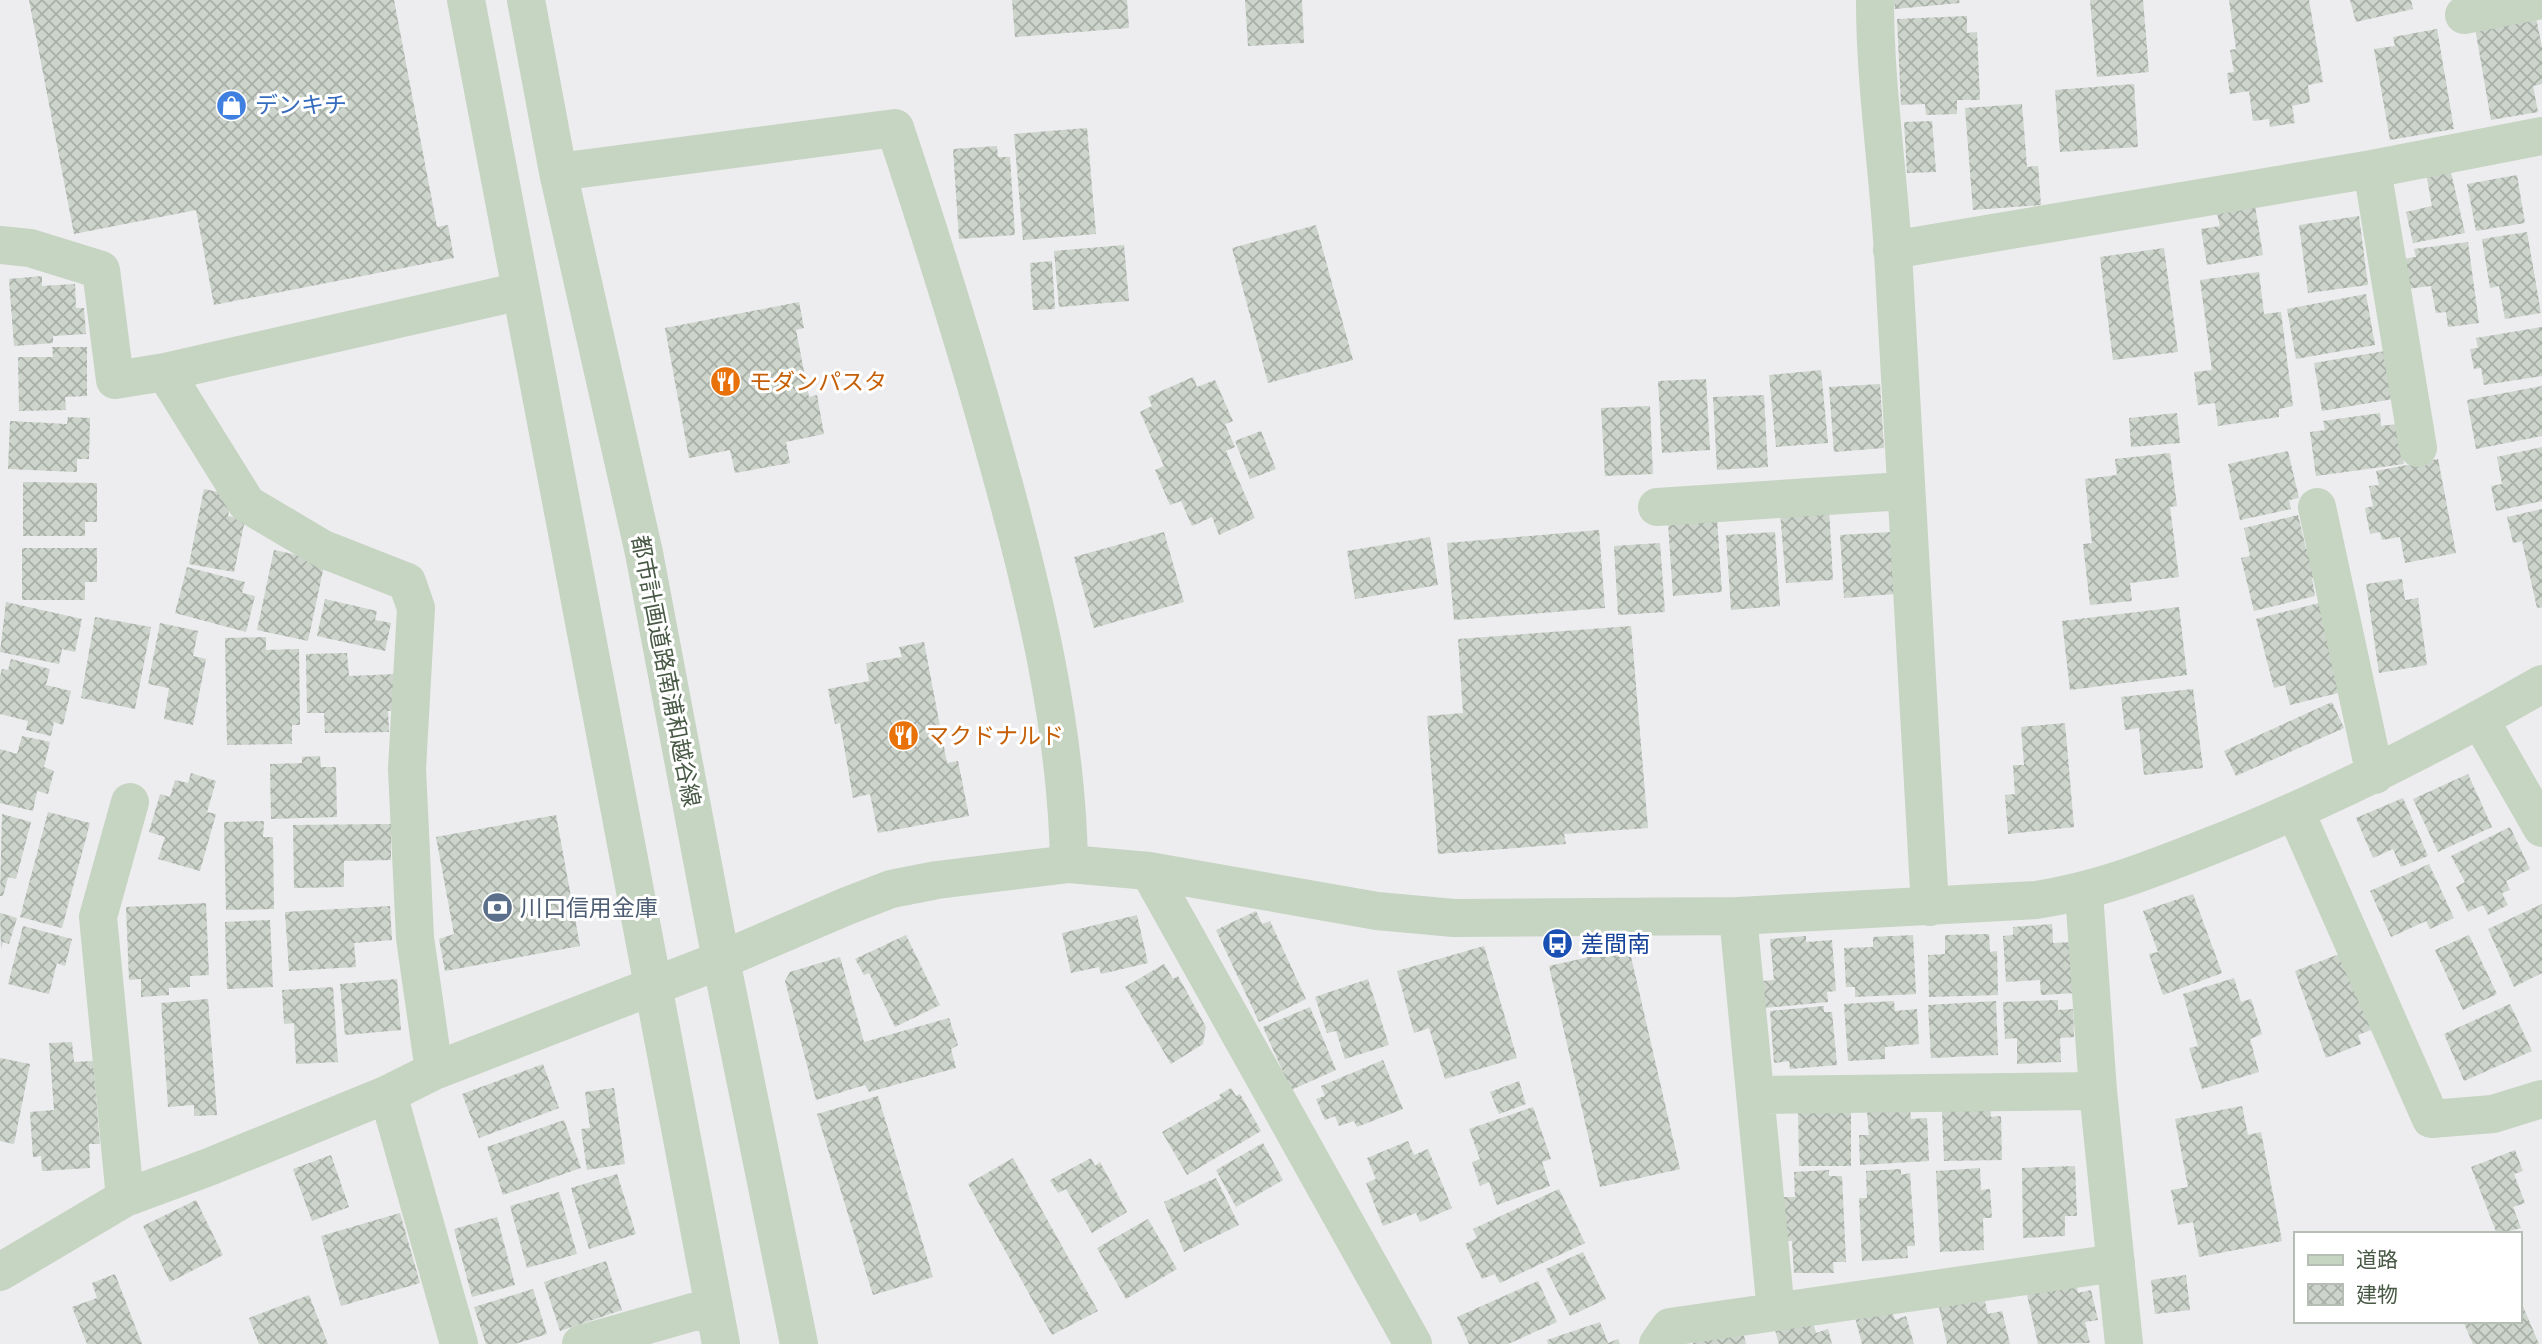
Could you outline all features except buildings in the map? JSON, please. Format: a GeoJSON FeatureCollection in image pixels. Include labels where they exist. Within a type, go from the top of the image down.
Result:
{"type":"FeatureCollection","features":[{"type":"Feature","properties":{"kind":"street"},"geometry":{"type":"LineString","coordinates":[[466,0],[721,1344]]}},
{"type":"Feature","properties":{"kind":"street","name":"都市計画道路南浦和越谷線"},"geometry":{"type":"LineString","coordinates":[[526,0],[558,172],[644,553],[721,960],[799,1344]]}},
{"type":"Feature","properties":{"kind":"street"},"geometry":{"type":"LineString","coordinates":[[1875,0],[1875,55],[1892,250],[1903,491],[1930,907]]}},
{"type":"Feature","properties":{"kind":"street"},"geometry":{"type":"LineString","coordinates":[[2464,15],[2542,0]]}},
{"type":"Feature","properties":{"kind":"street"},"geometry":{"type":"LineString","coordinates":[[558,172],[895,128],[955,309],[1027,574],[1056,712],[1068,816],[1069,864]]}},
{"type":"Feature","properties":{"kind":"street"},"geometry":{"type":"LineString","coordinates":[[1892,250],[2372,169],[2542,136]]}},
{"type":"Feature","properties":{"kind":"street"},"geometry":{"type":"LineString","coordinates":[[2372,169],[2418,448]]}},
{"type":"Feature","properties":{"kind":"street"},"geometry":{"type":"LineString","coordinates":[[0,245],[30,248],[102,270],[115,380],[165,372],[521,291]]}},
{"type":"Feature","properties":{"kind":"street"},"geometry":{"type":"LineString","coordinates":[[165,372],[247,504],[323,549],[407,582],[416,608],[407,769],[415,938],[434,1071]]}},
{"type":"Feature","properties":{"kind":"street"},"geometry":{"type":"LineString","coordinates":[[1657,507],[1903,491]]}},
{"type":"Feature","properties":{"kind":"street"},"geometry":{"type":"LineString","coordinates":[[2317,507],[2375,775]]}},
{"type":"Feature","properties":{"kind":"street"},"geometry":{"type":"LineString","coordinates":[[0,1272],[125,1198],[388,1094],[434,1071],[721,960],[891,889],[992,872],[1069,864],[1149,871],[1377,911],[1454,918],[1738,916],[2036,900],[2084,893],[2296,813],[2480,720],[2542,684]]}},
{"type":"Feature","properties":{"kind":"street"},"geometry":{"type":"LineString","coordinates":[[2480,720],[2542,828]]}},
{"type":"Feature","properties":{"kind":"street"},"geometry":{"type":"LineString","coordinates":[[125,1198],[98,917],[130,803]]}},
{"type":"Feature","properties":{"kind":"street"},"geometry":{"type":"LineString","coordinates":[[2296,813],[2431,1119],[2493,1114],[2542,1099]]}},
{"type":"Feature","properties":{"kind":"street"},"geometry":{"type":"LineString","coordinates":[[1149,871],[1413,1344]]}},
{"type":"Feature","properties":{"kind":"street"},"geometry":{"type":"LineString","coordinates":[[2084,893],[2098,1091],[2124,1344]]}},
{"type":"Feature","properties":{"kind":"street"},"geometry":{"type":"LineString","coordinates":[[1738,916],[1776,1312]]}},
{"type":"Feature","properties":{"kind":"street"},"geometry":{"type":"LineString","coordinates":[[1755,1095],[2098,1091]]}},
{"type":"Feature","properties":{"kind":"street"},"geometry":{"type":"LineString","coordinates":[[388,1094],[459,1344]]}},
{"type":"Feature","properties":{"kind":"street"},"geometry":{"type":"LineString","coordinates":[[1658,1344],[1670,1327],[2116,1263]]}},
{"type":"Feature","properties":{"kind":"street"},"geometry":{"type":"LineString","coordinates":[[581,1344],[714,1307]]}},
{"type":"Feature","properties":{"kind":"place","name":"デンキチ"},"geometry":{"type":"Point","coordinates":[232,105]}},
{"type":"Feature","properties":{"kind":"place","name":"モダンパスタ"},"geometry":{"type":"Point","coordinates":[726,382]}},
{"type":"Feature","properties":{"kind":"place","name":"マクドナルド"},"geometry":{"type":"Point","coordinates":[903,736]}},
{"type":"Feature","properties":{"kind":"place","name":"川口信用金庫"},"geometry":{"type":"Point","coordinates":[497,908]}},
{"type":"Feature","properties":{"kind":"place","name":"差間南"},"geometry":{"type":"Point","coordinates":[1558,944]}}]}
